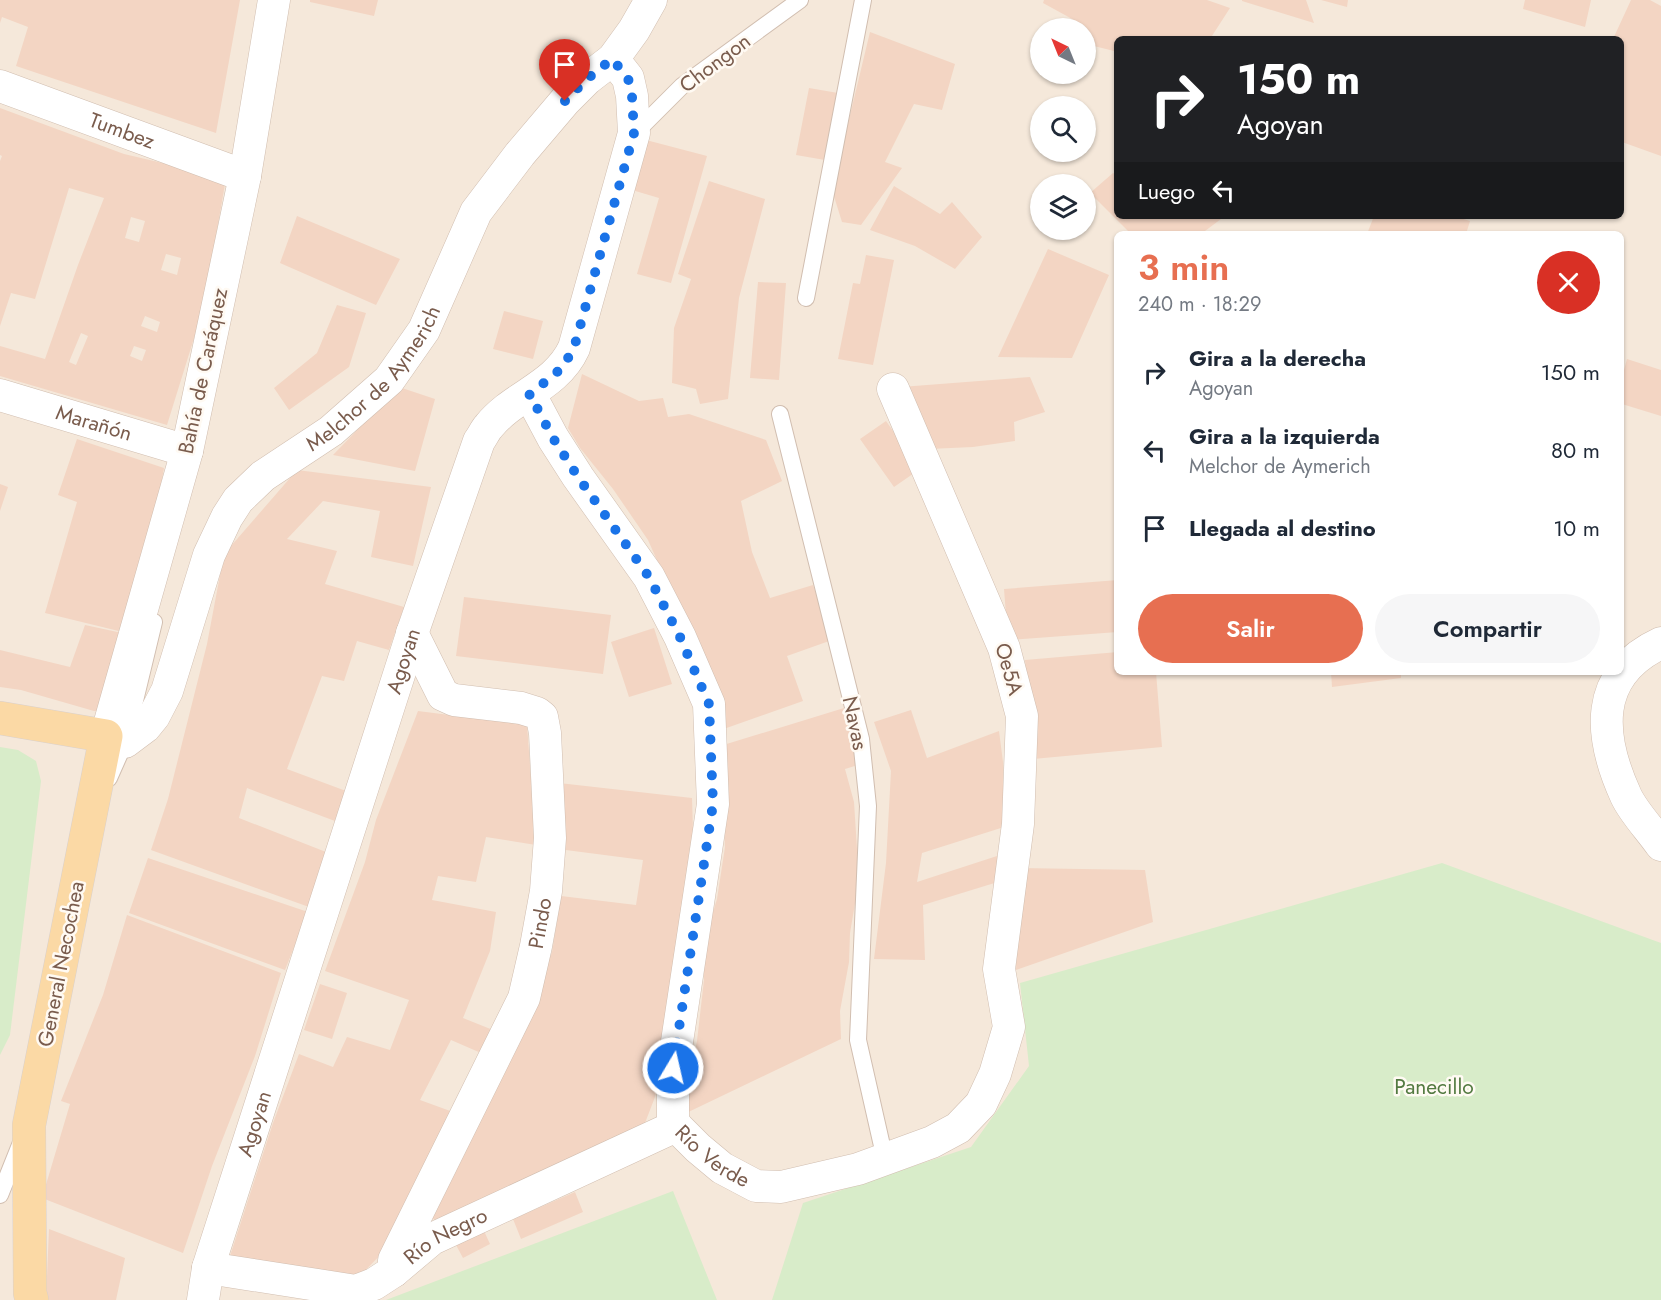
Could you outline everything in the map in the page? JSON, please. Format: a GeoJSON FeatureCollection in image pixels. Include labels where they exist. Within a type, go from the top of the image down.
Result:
{"type":"FeatureCollection","features":[{"type":"Feature","properties":{"kind":"main road"},"geometry":{"type":"LineString","coordinates":[[0,718],[116,740]]}},
{"type":"Feature","properties":{"kind":"main road","name":"General Necochea"},"geometry":{"type":"LineString","coordinates":[[32,1300],[28,1246],[29,1125],[116,740]]}},
{"type":"Feature","properties":{"kind":"street","name":"Bahía de Caráquez"},"geometry":{"type":"LineString","coordinates":[[116,740],[187,451],[245,176],[274,0]]}},
{"type":"Feature","properties":{"kind":"street","name":"Melchor de Aymerich"},"geometry":{"type":"LineString","coordinates":[[116,740],[145,726],[154,716],[167,691],[209,555],[227,517],[238,500],[263,476],[331,431],[389,380],[424,330],[476,212],[520,154],[565,101],[612,59],[634,30],[651,0]]}},
{"type":"Feature","properties":{"kind":"street","name":"Agoyan"},"geometry":{"type":"LineString","coordinates":[[203,1300],[208,1268],[412,633],[479,441],[502,413],[528,396],[562,368],[574,348],[634,133],[632,96],[628,78],[612,59]]}},
{"type":"Feature","properties":{"kind":"street","name":"Tumbez"},"geometry":{"type":"LineString","coordinates":[[0,86],[245,176]]}},
{"type":"Feature","properties":{"kind":"street","name":"Oe5A"},"geometry":{"type":"LineString","coordinates":[[893,389],[1004,648],[1022,716],[1018,824],[999,969]]}},
{"type":"Feature","properties":{"kind":"street","name":"Marañón"},"geometry":{"type":"LineString","coordinates":[[0,396],[187,451]]}},
{"type":"Feature","properties":{"kind":"street","name":"Río Verde"},"geometry":{"type":"LineString","coordinates":[[528,396],[578,477],[649,577],[680,637],[709,704],[713,804],[673,1068],[673,1119],[676,1126],[722,1168],[756,1186],[780,1186],[858,1169],[932,1142],[958,1128],[981,1104],[995,1074],[1009,1027],[999,969]]}},
{"type":"Feature","properties":{"kind":"street","name":"Pindo"},"geometry":{"type":"LineString","coordinates":[[394,1271],[394,1260],[524,998],[546,891],[549,838],[545,725],[542,717],[521,708],[454,700],[443,695],[412,633]]}},
{"type":"Feature","properties":{"kind":"street"},"geometry":{"type":"LineString","coordinates":[[1624,672],[1635,660],[1661,643]]}},
{"type":"Feature","properties":{"kind":"street"},"geometry":{"type":"LineString","coordinates":[[1621,675],[1615,682],[1605,709],[1608,743],[1626,798],[1661,845]]}},
{"type":"Feature","properties":{"kind":"street","name":"Río Negro"},"geometry":{"type":"LineString","coordinates":[[208,1268],[356,1291],[374,1284],[394,1271],[432,1239],[676,1126]]}},
{"type":"Feature","properties":{"kind":"lane","name":"Chongon"},"geometry":{"type":"LineString","coordinates":[[634,133],[682,86],[800,0]]}},
{"type":"Feature","properties":{"kind":"lane"},"geometry":{"type":"LineString","coordinates":[[806,298],[863,0]]}},
{"type":"Feature","properties":{"kind":"lane","name":"Navas"},"geometry":{"type":"LineString","coordinates":[[780,414],[861,740],[868,806],[858,1040],[885,1159]]}},
{"type":"Feature","properties":{"kind":"lane"},"geometry":{"type":"LineString","coordinates":[[0,1195],[29,1125]]}},
{"type":"Feature","properties":{"kind":"shaded area","name":"Panecillo"},"geometry":{"type":"Polygon","coordinates":[[[0,0],[1661,0],[1661,1300],[0,1300],[0,0]]]}},
{"type":"Feature","properties":{"kind":"green space"},"geometry":{"type":"Polygon","coordinates":[[[0,747],[18,750],[36,761],[41,781],[10,1035],[0,1055],[0,747]]]}},
{"type":"Feature","properties":{"kind":"green space","name":"Panecillo"},"geometry":{"type":"Polygon","coordinates":[[[1442,863],[1661,943],[1661,1300],[772,1300],[803,1203],[971,1147],[1029,1066],[1020,983],[1442,863]]]}},
{"type":"Feature","properties":{"kind":"green space"},"geometry":{"type":"Polygon","coordinates":[[[673,1191],[717,1300],[386,1300],[673,1191]]]}},
{"type":"Feature","properties":{"kind":"building"},"geometry":{"type":"Polygon","coordinates":[[[0,0],[240,0],[216,133],[16,66],[28,27],[2,17],[0,23],[0,0]]]}},
{"type":"Feature","properties":{"kind":"building"},"geometry":{"type":"Polygon","coordinates":[[[310,0],[378,0],[374,16],[310,2],[310,0]]]}},
{"type":"Feature","properties":{"kind":"building"},"geometry":{"type":"Polygon","coordinates":[[[1044,0],[1207,0],[1230,8],[1212,36],[1114,36],[1114,51],[1096,46],[1096,18],[1070,18],[1043,3],[1044,0]]]}},
{"type":"Feature","properties":{"kind":"building"},"geometry":{"type":"Polygon","coordinates":[[[1306,0],[1314,23],[1242,1],[1306,0]]]}},
{"type":"Feature","properties":{"kind":"building"},"geometry":{"type":"Polygon","coordinates":[[[1321,0],[1348,0],[1347,7],[1321,0]]]}},
{"type":"Feature","properties":{"kind":"building"},"geometry":{"type":"Polygon","coordinates":[[[1525,0],[1591,0],[1585,27],[1523,9],[1525,0]]]}},
{"type":"Feature","properties":{"kind":"building"},"geometry":{"type":"Polygon","coordinates":[[[1631,0],[1650,0],[1661,6],[1661,156],[1624,143],[1624,36],[1614,36],[1631,0]]]}},
{"type":"Feature","properties":{"kind":"building"},"geometry":{"type":"Polygon","coordinates":[[[870,32],[955,64],[942,110],[914,104],[885,162],[902,168],[861,225],[842,222],[832,190],[870,32]]]}},
{"type":"Feature","properties":{"kind":"building"},"geometry":{"type":"Polygon","coordinates":[[[809,88],[838,93],[825,160],[796,155],[809,88]]]}},
{"type":"Feature","properties":{"kind":"building"},"geometry":{"type":"Polygon","coordinates":[[[0,108],[124,154],[171,165],[225,184],[204,306],[167,425],[0,376],[0,346],[45,359],[104,198],[69,188],[35,299],[11,293],[0,326],[0,161],[2,156],[0,155],[0,108]],[[131,217],[125,238],[139,242],[145,221],[131,217]],[[166,254],[161,270],[177,275],[181,258],[166,254]],[[145,316],[141,326],[157,332],[160,322],[145,316]],[[81,333],[69,362],[76,365],[88,336],[81,333]],[[134,346],[130,356],[142,361],[146,350],[134,346]]]}},
{"type":"Feature","properties":{"kind":"building"},"geometry":{"type":"Polygon","coordinates":[[[646,140],[707,156],[671,283],[637,274],[659,198],[632,190],[646,140]]]}},
{"type":"Feature","properties":{"kind":"building"},"geometry":{"type":"Polygon","coordinates":[[[1113,173],[1114,174],[1114,217],[1096,199],[1096,188],[1113,173]]]}},
{"type":"Feature","properties":{"kind":"building"},"geometry":{"type":"Polygon","coordinates":[[[709,181],[765,199],[739,298],[728,399],[700,404],[696,389],[672,383],[674,328],[691,279],[678,274],[709,181]]]}},
{"type":"Feature","properties":{"kind":"building"},"geometry":{"type":"Polygon","coordinates":[[[894,186],[940,214],[952,202],[982,237],[955,269],[915,246],[870,230],[894,186]]]}},
{"type":"Feature","properties":{"kind":"building"},"geometry":{"type":"Polygon","coordinates":[[[297,216],[400,259],[376,305],[280,263],[297,216]]]}},
{"type":"Feature","properties":{"kind":"building"},"geometry":{"type":"Polygon","coordinates":[[[1116,219],[1221,219],[1205,231],[1128,231],[1116,219]]]}},
{"type":"Feature","properties":{"kind":"building"},"geometry":{"type":"Polygon","coordinates":[[[1373,219],[1464,219],[1470,221],[1467,231],[1368,231],[1373,219]]]}},
{"type":"Feature","properties":{"kind":"building"},"geometry":{"type":"Polygon","coordinates":[[[1048,249],[1109,275],[1072,358],[998,357],[1048,249]]]}},
{"type":"Feature","properties":{"kind":"building"},"geometry":{"type":"Polygon","coordinates":[[[866,255],[894,260],[873,365],[838,359],[853,283],[860,284],[866,255]]]}},
{"type":"Feature","properties":{"kind":"building"},"geometry":{"type":"Polygon","coordinates":[[[758,282],[786,283],[779,380],[750,378],[758,282]]]}},
{"type":"Feature","properties":{"kind":"building"},"geometry":{"type":"Polygon","coordinates":[[[337,305],[366,313],[349,367],[289,410],[274,388],[317,353],[337,305]]]}},
{"type":"Feature","properties":{"kind":"building"},"geometry":{"type":"Polygon","coordinates":[[[504,311],[543,321],[533,359],[493,349],[504,311]]]}},
{"type":"Feature","properties":{"kind":"building"},"geometry":{"type":"Polygon","coordinates":[[[1627,359],[1661,370],[1661,416],[1624,405],[1624,370],[1627,359]]]}},
{"type":"Feature","properties":{"kind":"building"},"geometry":{"type":"Polygon","coordinates":[[[582,374],[639,401],[663,398],[668,417],[689,414],[766,440],[782,481],[741,501],[752,552],[770,598],[813,585],[832,640],[787,656],[803,701],[718,731],[668,585],[648,540],[613,489],[580,448],[568,428],[582,374]]]}},
{"type":"Feature","properties":{"kind":"building"},"geometry":{"type":"Polygon","coordinates":[[[1030,377],[1045,412],[1014,422],[1015,441],[973,447],[929,449],[901,387],[1030,377]]]}},
{"type":"Feature","properties":{"kind":"building"},"geometry":{"type":"Polygon","coordinates":[[[399,387],[435,399],[415,471],[333,455],[399,387]]]}},
{"type":"Feature","properties":{"kind":"building"},"geometry":{"type":"Polygon","coordinates":[[[886,421],[920,469],[894,487],[860,439],[886,421]]]}},
{"type":"Feature","properties":{"kind":"building"},"geometry":{"type":"Polygon","coordinates":[[[77,439],[164,468],[135,635],[45,613],[77,502],[58,495],[77,439]]]}},
{"type":"Feature","properties":{"kind":"building"},"geometry":{"type":"Polygon","coordinates":[[[297,470],[431,487],[413,566],[371,557],[380,511],[323,501],[287,539],[337,551],[325,584],[404,607],[389,650],[357,641],[344,681],[322,676],[287,769],[346,791],[335,821],[247,788],[239,818],[326,852],[309,907],[151,850],[168,799],[207,644],[224,554],[297,470]]]}},
{"type":"Feature","properties":{"kind":"building"},"geometry":{"type":"Polygon","coordinates":[[[0,484],[8,487],[0,511],[0,484]]]}},
{"type":"Feature","properties":{"kind":"building"},"geometry":{"type":"Polygon","coordinates":[[[1114,580],[1114,632],[1008,640],[1004,589],[1114,580]]]}},
{"type":"Feature","properties":{"kind":"building"},"geometry":{"type":"Polygon","coordinates":[[[464,597],[611,615],[603,674],[456,656],[464,597]]]}},
{"type":"Feature","properties":{"kind":"building"},"geometry":{"type":"Polygon","coordinates":[[[85,625],[136,636],[113,711],[94,711],[21,690],[0,687],[0,650],[70,667],[85,625]]]}},
{"type":"Feature","properties":{"kind":"building"},"geometry":{"type":"Polygon","coordinates":[[[654,628],[672,684],[629,697],[611,642],[654,628]]]}},
{"type":"Feature","properties":{"kind":"building"},"geometry":{"type":"Polygon","coordinates":[[[1114,652],[1114,675],[1156,675],[1162,747],[1033,759],[1025,660],[1114,652]]]}},
{"type":"Feature","properties":{"kind":"building"},"geometry":{"type":"Polygon","coordinates":[[[1331,675],[1401,675],[1401,678],[1332,687],[1331,675]]]}},
{"type":"Feature","properties":{"kind":"building"},"geometry":{"type":"Polygon","coordinates":[[[844,708],[858,765],[845,769],[854,802],[859,880],[850,933],[849,962],[840,1011],[841,1039],[680,1116],[697,1041],[704,980],[704,953],[717,899],[725,847],[720,746],[844,708]]]}},
{"type":"Feature","properties":{"kind":"building"},"geometry":{"type":"Polygon","coordinates":[[[911,710],[927,758],[999,731],[1003,762],[1004,827],[922,853],[917,882],[997,856],[1001,881],[923,905],[925,960],[874,959],[886,863],[891,771],[874,722],[911,710]]]}},
{"type":"Feature","properties":{"kind":"building"},"geometry":{"type":"Polygon","coordinates":[[[418,711],[527,725],[536,845],[486,837],[476,882],[438,876],[432,900],[496,912],[490,951],[463,1018],[493,1030],[481,1053],[451,1040],[420,1100],[453,1112],[394,1241],[350,1286],[230,1256],[273,1123],[299,1054],[333,1067],[347,1037],[390,1050],[409,1000],[325,971],[365,862],[376,820],[418,711]]]}},
{"type":"Feature","properties":{"kind":"building"},"geometry":{"type":"Polygon","coordinates":[[[559,783],[692,798],[694,863],[655,1097],[640,1136],[443,1226],[432,1218],[529,1009],[552,952],[561,896],[636,905],[643,860],[558,849],[559,783]]]}},
{"type":"Feature","properties":{"kind":"building"},"geometry":{"type":"Polygon","coordinates":[[[148,858],[308,912],[285,970],[129,913],[148,858]]]}},
{"type":"Feature","properties":{"kind":"building"},"geometry":{"type":"Polygon","coordinates":[[[1019,868],[1145,870],[1153,922],[1016,970],[1019,868]]]}},
{"type":"Feature","properties":{"kind":"building"},"geometry":{"type":"Polygon","coordinates":[[[127,915],[281,973],[255,1056],[212,1166],[183,1253],[42,1198],[70,1104],[61,1101],[103,995],[127,915]]]}},
{"type":"Feature","properties":{"kind":"building"},"geometry":{"type":"Polygon","coordinates":[[[320,984],[347,993],[332,1039],[304,1030],[320,984]]]}},
{"type":"Feature","properties":{"kind":"building"},"geometry":{"type":"Polygon","coordinates":[[[575,1192],[583,1212],[521,1239],[513,1219],[575,1192]]]}},
{"type":"Feature","properties":{"kind":"building"},"geometry":{"type":"Polygon","coordinates":[[[49,1229],[125,1258],[116,1300],[46,1300],[49,1229]]]}},
{"type":"Feature","properties":{"kind":"building"},"geometry":{"type":"Polygon","coordinates":[[[484,1231],[490,1244],[463,1258],[456,1245],[484,1231]]]}},
{"type":"Feature","properties":{"kind":"route"},"geometry":{"type":"LineString","coordinates":[[565,101],[612,59],[628,78],[632,96],[634,133],[574,348],[562,368],[528,396],[542,415],[553,438],[578,477],[649,577],[680,637],[709,704],[713,804],[673,1068]]}}]}
